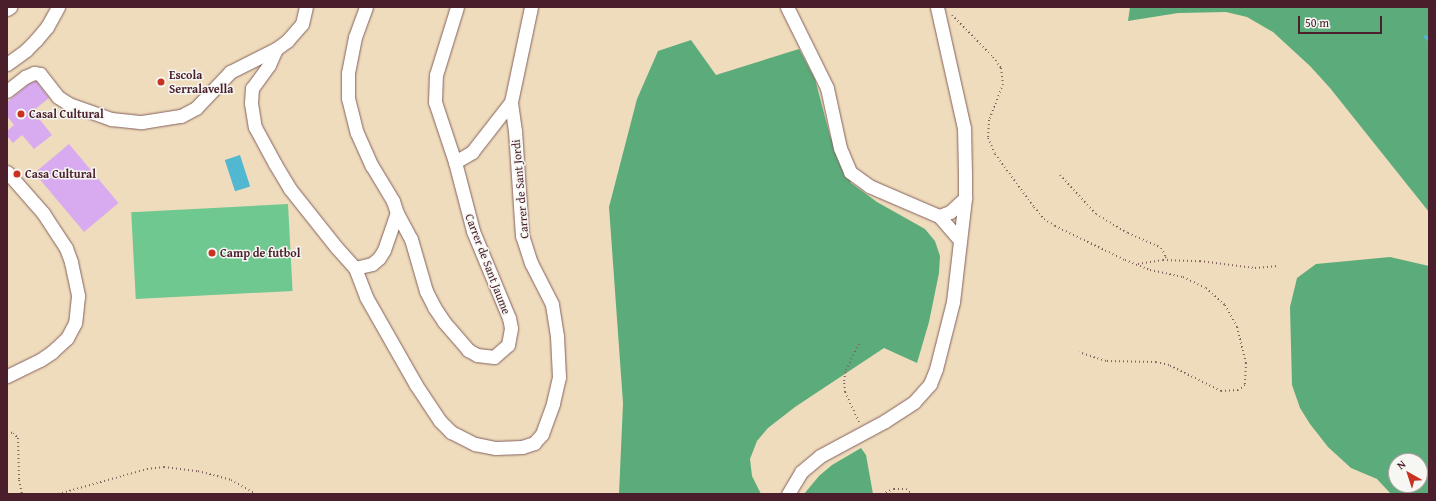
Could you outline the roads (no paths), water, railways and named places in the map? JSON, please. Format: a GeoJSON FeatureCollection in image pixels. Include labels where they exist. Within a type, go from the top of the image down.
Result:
{"type":"FeatureCollection","features":[{"type":"Feature","properties":{"kind":"street"},"geometry":{"type":"LineString","coordinates":[[7,64],[26,50],[36,40],[47,27],[58,7]]}},
{"type":"Feature","properties":{"kind":"street"},"geometry":{"type":"LineString","coordinates":[[7,91],[25,77],[34,73],[40,74],[58,97],[69,104],[111,119],[127,122],[164,120],[181,116],[196,108],[230,72],[276,49],[288,41],[302,24],[306,7]]}},
{"type":"Feature","properties":{"kind":"street","name":"Carrer de Sant Jaume"},"geometry":{"type":"LineString","coordinates":[[366,7],[355,37],[350,58],[348,98],[357,133],[372,166],[393,201],[397,213],[411,239],[426,291],[444,322],[473,354],[487,358],[494,358],[508,345],[511,337],[509,318],[473,231],[455,162],[440,120],[434,94],[440,61],[457,7]]}},
{"type":"Feature","properties":{"kind":"street","name":"Carrer de Sant Jordi"},"geometry":{"type":"LineString","coordinates":[[355,268],[366,297],[416,385],[429,406],[451,432],[474,444],[496,448],[529,446],[538,439],[547,423],[553,403],[559,377],[559,356],[556,318],[552,304],[531,262],[522,236],[515,131],[511,102],[531,7]]}},
{"type":"Feature","properties":{"kind":"street"},"geometry":{"type":"LineString","coordinates":[[787,7],[827,88],[840,148],[850,172],[869,186],[939,216],[960,240]]}},
{"type":"Feature","properties":{"kind":"street"},"geometry":{"type":"LineString","coordinates":[[788,494],[801,472],[809,464],[820,456],[866,432],[914,402],[925,392],[933,378],[952,302],[965,198],[964,128],[943,9]]}},
{"type":"Feature","properties":{"kind":"street"},"geometry":{"type":"LineString","coordinates":[[276,49],[269,64],[252,88],[251,103],[255,127],[263,145],[290,189],[355,268],[372,264],[379,258],[384,250],[397,213]]}},
{"type":"Feature","properties":{"kind":"street"},"geometry":{"type":"LineString","coordinates":[[455,162],[472,152],[511,102]]}},
{"type":"Feature","properties":{"kind":"street"},"geometry":{"type":"LineString","coordinates":[[7,172],[43,213],[66,248],[71,262],[78,296],[75,323],[67,338],[52,352],[40,360],[7,376]]}},
{"type":"Feature","properties":{"kind":"street"},"geometry":{"type":"LineString","coordinates":[[939,216],[953,209],[965,198]]}},
{"type":"Feature","properties":{"kind":"water"},"geometry":{"type":"Polygon","coordinates":[[[240,155],[250,186],[235,191],[225,160],[240,155]]]}},
{"type":"Feature","properties":{"kind":"place","name":"Escola Serralavella"},"geometry":{"type":"Point","coordinates":[161,82]}},
{"type":"Feature","properties":{"kind":"place","name":"Casal Cultural"},"geometry":{"type":"Point","coordinates":[21,114]}},
{"type":"Feature","properties":{"kind":"place","name":"Casa Cultural"},"geometry":{"type":"Point","coordinates":[17,174]}},
{"type":"Feature","properties":{"kind":"place","name":"Camp de futbol"},"geometry":{"type":"Point","coordinates":[212,253]}}]}
